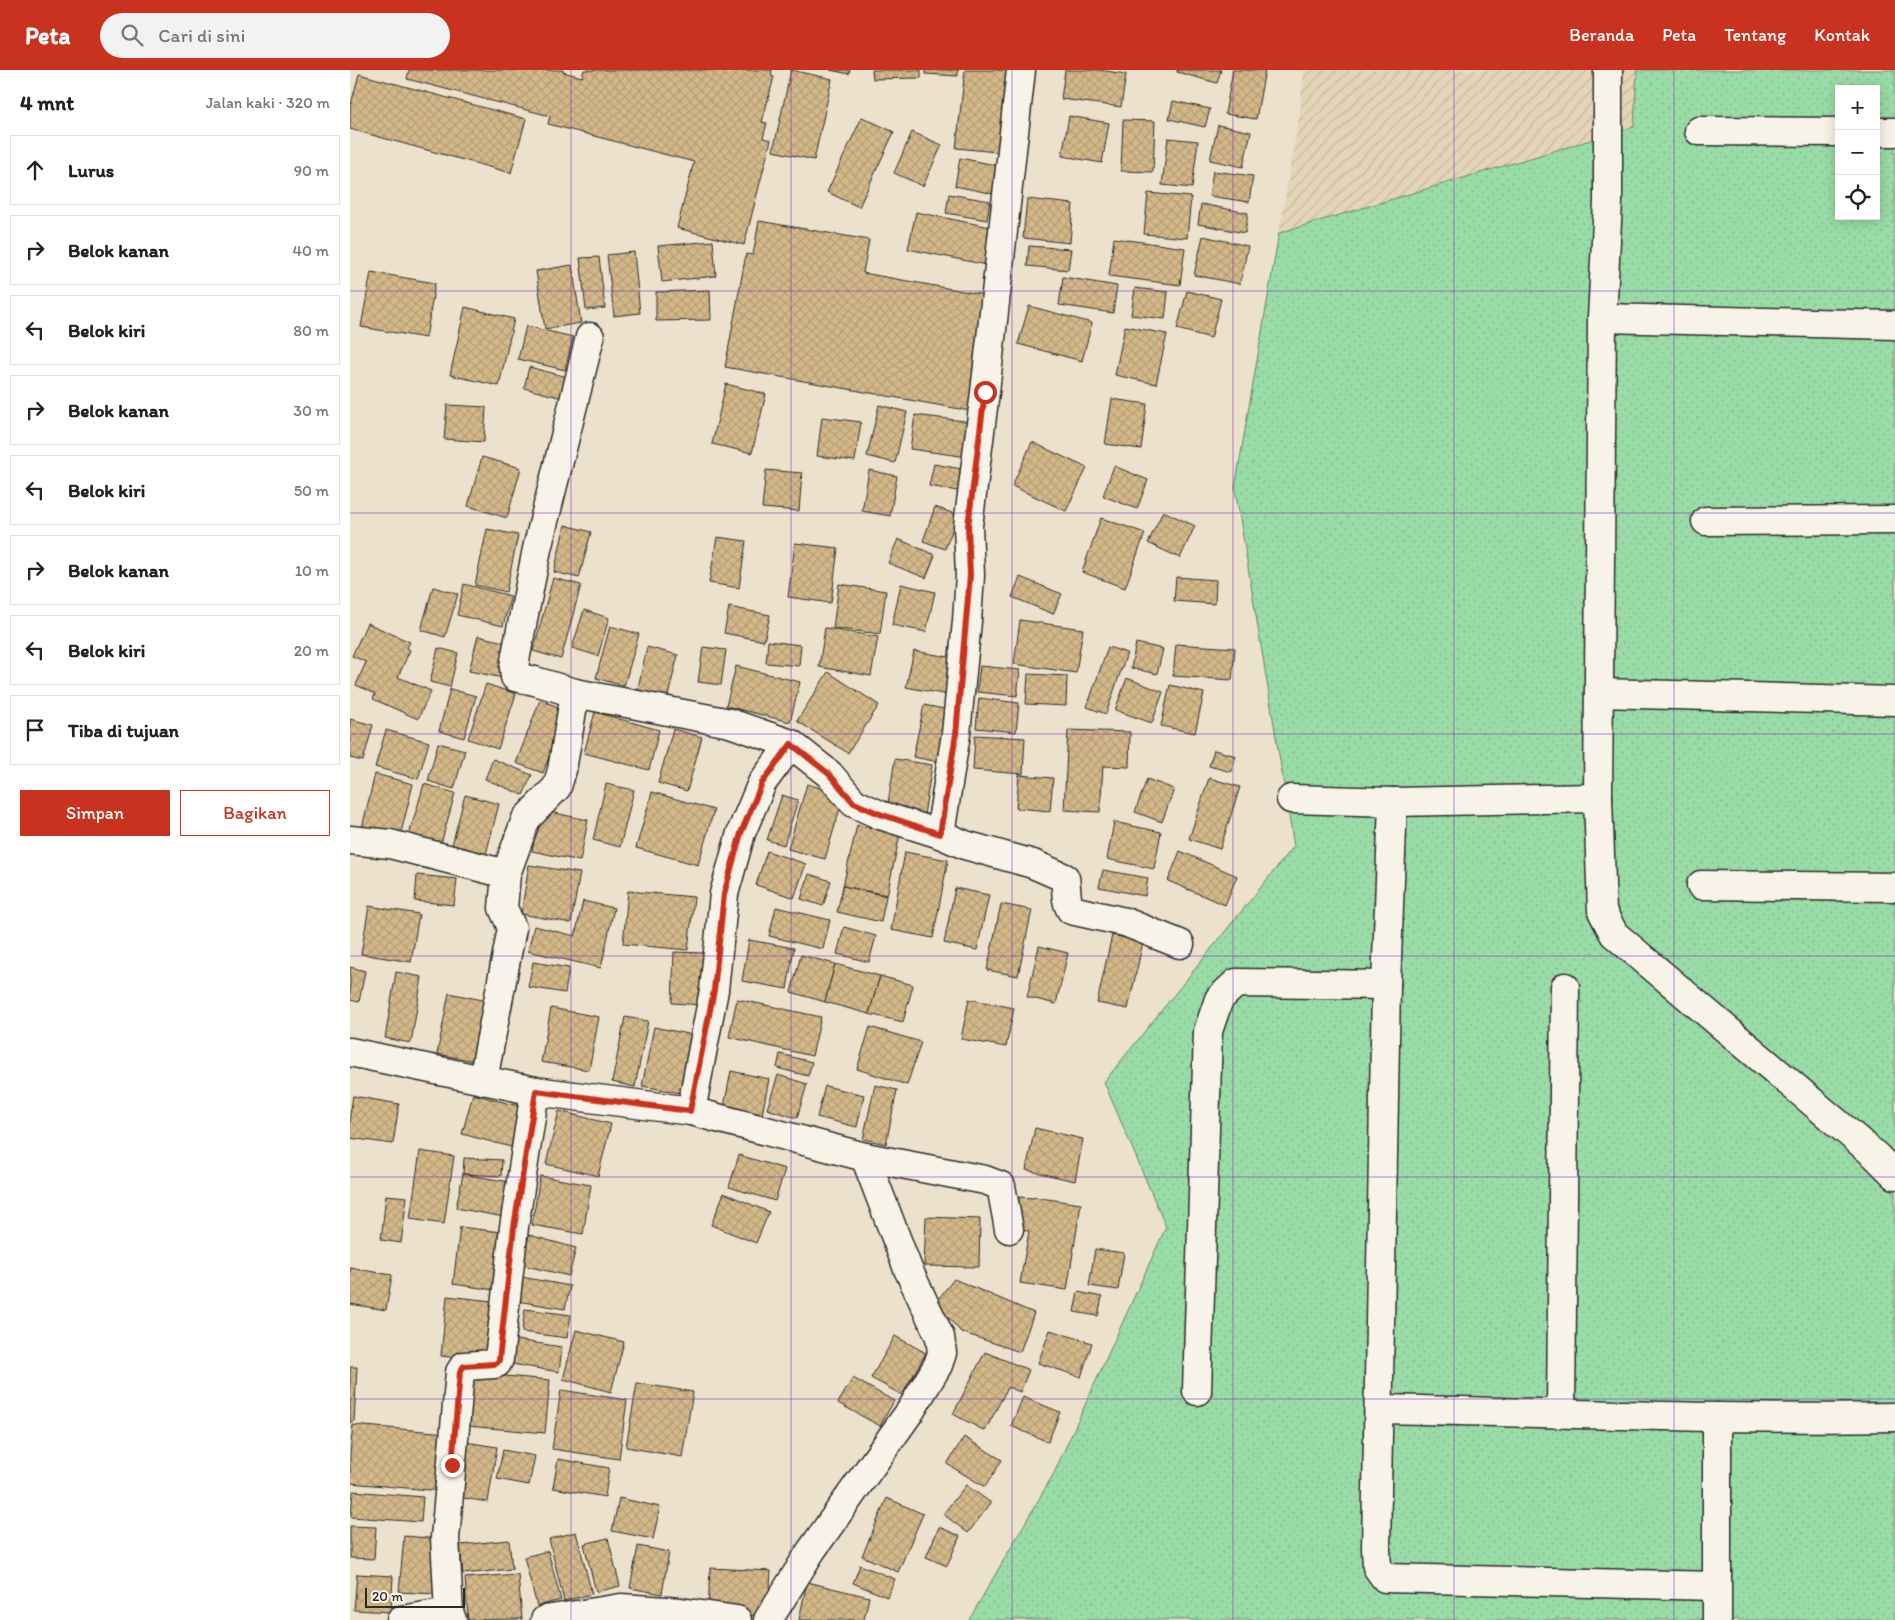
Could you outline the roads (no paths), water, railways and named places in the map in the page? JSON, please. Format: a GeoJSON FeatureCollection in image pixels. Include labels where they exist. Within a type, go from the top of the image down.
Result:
{"type":"FeatureCollection","features":[{"type":"Feature","properties":{"kind":"street"},"geometry":{"type":"LineString","coordinates":[[940,834],[956,734],[970,575],[968,526],[1021,70]]}},
{"type":"Feature","properties":{"kind":"street"},"geometry":{"type":"LineString","coordinates":[[1608,70],[1608,202],[1602,318],[1598,798],[1602,911],[1614,934],[1875,1155],[1895,1175]]}},
{"type":"Feature","properties":{"kind":"street"},"geometry":{"type":"LineString","coordinates":[[1699,131],[1835,132]]}},
{"type":"Feature","properties":{"kind":"street"},"geometry":{"type":"LineString","coordinates":[[1880,132],[1895,132]]}},
{"type":"Feature","properties":{"kind":"street"},"geometry":{"type":"LineString","coordinates":[[1602,318],[1895,326]]}},
{"type":"Feature","properties":{"kind":"street"},"geometry":{"type":"LineString","coordinates":[[590,337],[536,549],[514,667],[515,677],[536,681],[575,693],[730,724],[791,744],[829,774],[854,803],[965,845],[1033,864],[1065,878],[1067,904],[1071,910],[1125,922],[1180,944]]}},
{"type":"Feature","properties":{"kind":"street"},"geometry":{"type":"LineString","coordinates":[[1706,520],[1895,520]]}},
{"type":"Feature","properties":{"kind":"street"},"geometry":{"type":"LineString","coordinates":[[483,1080],[512,928],[504,908],[506,874],[526,820],[557,788],[562,770],[575,693]]}},
{"type":"Feature","properties":{"kind":"street"},"geometry":{"type":"LineString","coordinates":[[1599,693],[1895,701]]}},
{"type":"Feature","properties":{"kind":"street"},"geometry":{"type":"LineString","coordinates":[[690,1111],[714,990],[724,894],[741,833],[762,783],[791,744]]}},
{"type":"Feature","properties":{"kind":"street"},"geometry":{"type":"LineString","coordinates":[[1291,798],[1393,802],[1598,798]]}},
{"type":"Feature","properties":{"kind":"street"},"geometry":{"type":"LineString","coordinates":[[1393,802],[1386,985],[1380,1409],[1376,1548],[1378,1568],[1385,1578],[1716,1586]]}},
{"type":"Feature","properties":{"kind":"street"},"geometry":{"type":"LineString","coordinates":[[350,840],[390,844],[506,874]]}},
{"type":"Feature","properties":{"kind":"street"},"geometry":{"type":"LineString","coordinates":[[1701,885],[1895,887]]}},
{"type":"Feature","properties":{"kind":"street"},"geometry":{"type":"LineString","coordinates":[[1196,1391],[1208,1031],[1219,999],[1236,983],[1386,985]]}},
{"type":"Feature","properties":{"kind":"street"},"geometry":{"type":"LineString","coordinates":[[1561,1413],[1564,987]]}},
{"type":"Feature","properties":{"kind":"street"},"geometry":{"type":"LineString","coordinates":[[350,1052],[536,1091],[690,1111],[865,1157],[994,1182],[1001,1186],[1009,1229]]}},
{"type":"Feature","properties":{"kind":"street"},"geometry":{"type":"LineString","coordinates":[[401,1620],[451,1616],[445,1538],[460,1372],[464,1366],[494,1364],[499,1360],[514,1227],[536,1091]]}},
{"type":"Feature","properties":{"kind":"street"},"geometry":{"type":"LineString","coordinates":[[768,1620],[811,1552],[911,1410],[938,1365],[942,1353],[940,1337],[908,1269],[865,1157]]}},
{"type":"Feature","properties":{"kind":"street"},"geometry":{"type":"LineString","coordinates":[[1380,1409],[1717,1417],[1895,1416]]}},
{"type":"Feature","properties":{"kind":"street"},"geometry":{"type":"LineString","coordinates":[[1717,1417],[1716,1586],[1718,1620]]}},
{"type":"Feature","properties":{"kind":"street"},"geometry":{"type":"LineString","coordinates":[[545,1620],[621,1608],[681,1612],[737,1620]]}}]}
